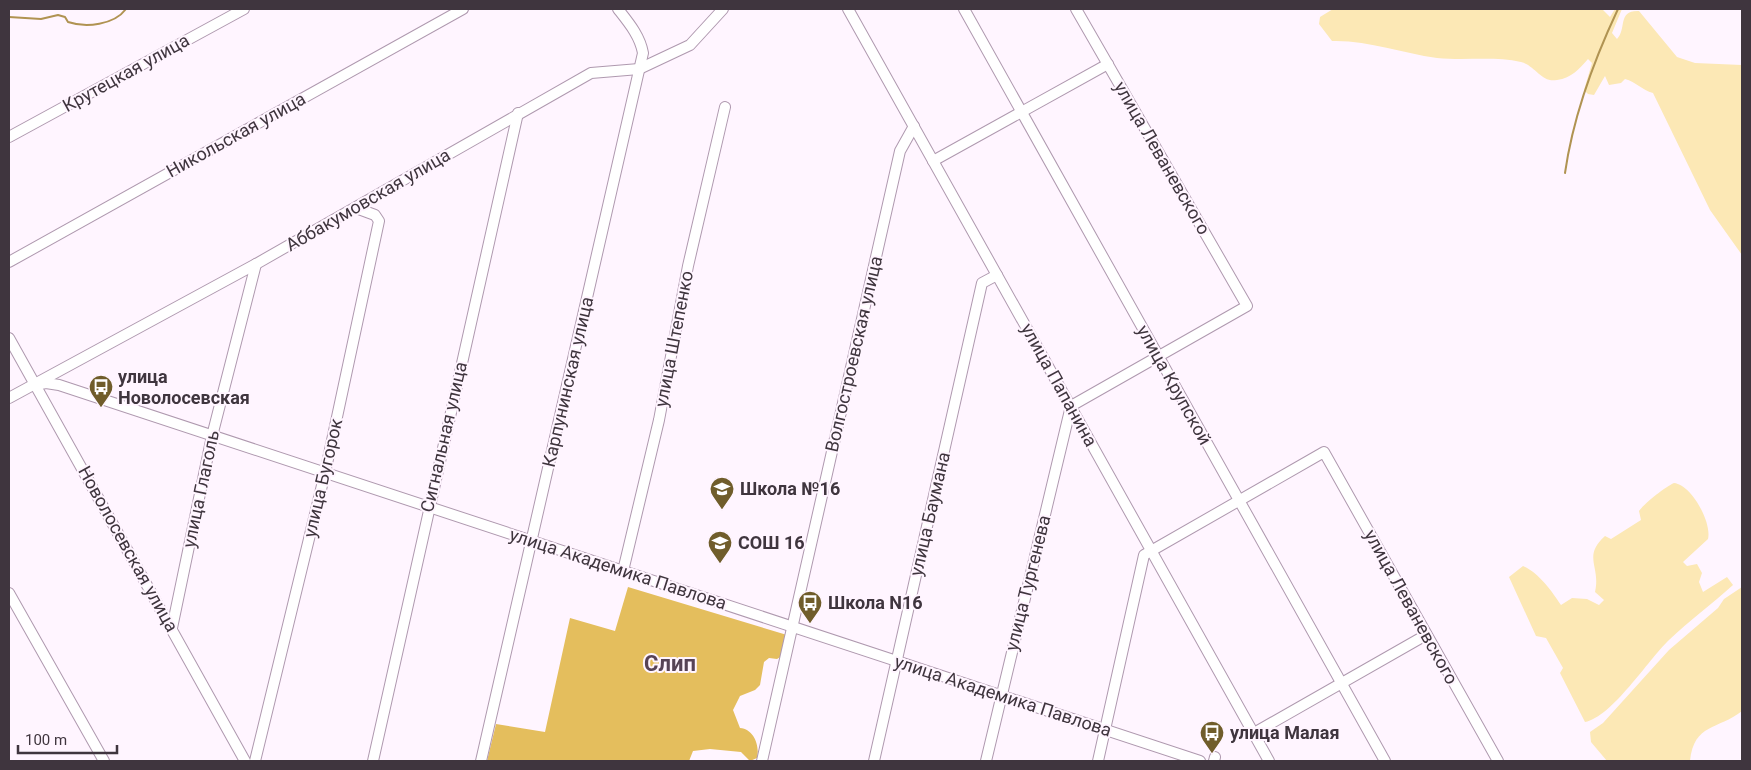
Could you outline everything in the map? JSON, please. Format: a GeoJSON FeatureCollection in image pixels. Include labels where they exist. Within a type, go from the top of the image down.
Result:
{"type":"FeatureCollection","features":[{"type":"Feature","properties":{"kind":"street","name":"Крутецкая улица"},"geometry":{"type":"LineString","coordinates":[[9,137],[244,9]]}},
{"type":"Feature","properties":{"kind":"street","name":"Никольская улица"},"geometry":{"type":"LineString","coordinates":[[9,262],[462,9]]}},
{"type":"Feature","properties":{"kind":"street","name":"Карпунинская улица"},"geometry":{"type":"LineString","coordinates":[[481,761],[643,54],[641,43],[618,9]]}},
{"type":"Feature","properties":{"kind":"street","name":"Аббакумовская улица"},"geometry":{"type":"LineString","coordinates":[[9,398],[256,264],[591,73],[640,69],[690,45],[723,9]]}},
{"type":"Feature","properties":{"kind":"street","name":"улица Папанина"},"geometry":{"type":"LineString","coordinates":[[848,9],[1270,761]]}},
{"type":"Feature","properties":{"kind":"street","name":"улица Крупской"},"geometry":{"type":"LineString","coordinates":[[964,9],[1386,761]]}},
{"type":"Feature","properties":{"kind":"street","name":"улица Леваневского"},"geometry":{"type":"LineString","coordinates":[[1076,9],[1247,306],[1158,356]]}},
{"type":"Feature","properties":{"kind":"street"},"geometry":{"type":"LineString","coordinates":[[933,160],[1108,64]]}},
{"type":"Feature","properties":{"kind":"street","name":"улица Штепенко"},"geometry":{"type":"LineString","coordinates":[[623,571],[659,420],[688,266],[726,107]]}},
{"type":"Feature","properties":{"kind":"street","name":"Сигнальная улица"},"geometry":{"type":"LineString","coordinates":[[373,761],[428,507],[518,113]]}},
{"type":"Feature","properties":{"kind":"street","name":"Волгостроевская улица"},"geometry":{"type":"LineString","coordinates":[[762,761],[900,151],[914,126]]}},
{"type":"Feature","properties":{"kind":"street","name":"улица Бугорок"},"geometry":{"type":"LineString","coordinates":[[255,761],[325,473],[379,221],[375,214],[356,208]]}},
{"type":"Feature","properties":{"kind":"street","name":"улица Глаголь"},"geometry":{"type":"LineString","coordinates":[[172,628],[212,436],[256,264]]}},
{"type":"Feature","properties":{"kind":"street","name":"улица Баумана"},"geometry":{"type":"LineString","coordinates":[[874,761],[982,283],[997,275]]}},
{"type":"Feature","properties":{"kind":"street","name":"Новолосевская улица"},"geometry":{"type":"LineString","coordinates":[[9,338],[245,761]]}},
{"type":"Feature","properties":{"kind":"street"},"geometry":{"type":"LineString","coordinates":[[1071,406],[1158,356]]}},
{"type":"Feature","properties":{"kind":"street","name":"улица Академика Павлова"},"geometry":{"type":"LineString","coordinates":[[35,384],[60,385],[1200,761]]}},
{"type":"Feature","properties":{"kind":"street","name":"улица Тургенева"},"geometry":{"type":"LineString","coordinates":[[986,761],[1071,406]]}},
{"type":"Feature","properties":{"kind":"street","name":"улица Леваневского"},"geometry":{"type":"LineString","coordinates":[[1238,500],[1324,452],[1498,761]]}},
{"type":"Feature","properties":{"kind":"street"},"geometry":{"type":"LineString","coordinates":[[1098,761],[1144,555],[1238,500]]}},
{"type":"Feature","properties":{"kind":"street"},"geometry":{"type":"LineString","coordinates":[[9,593],[104,761]]}},
{"type":"Feature","properties":{"kind":"street"},"geometry":{"type":"LineString","coordinates":[[1254,733],[1426,635]]}},
{"type":"Feature","properties":{"kind":"shaded area"},"geometry":{"type":"Polygon","coordinates":[[[1333,9],[1602,9],[1610,17],[1615,9],[1622,9],[1612,33],[1617,39],[1625,17],[1632,12],[1639,11],[1677,57],[1695,63],[1742,65],[1742,255],[1710,210],[1653,93],[1625,79],[1621,83],[1609,85],[1605,76],[1594,95],[1588,94],[1584,90],[1592,63],[1588,59],[1571,75],[1562,79],[1551,80],[1543,77],[1526,64],[1511,60],[1437,58],[1372,45],[1332,41],[1319,24],[1320,17],[1333,9]]]}},
{"type":"Feature","properties":{"kind":"shaded area"},"geometry":{"type":"Polygon","coordinates":[[[1674,483],[1681,485],[1694,497],[1704,515],[1708,532],[1708,539],[1683,562],[1687,566],[1697,564],[1702,573],[1699,582],[1703,592],[1727,577],[1733,585],[1669,640],[1607,710],[1596,718],[1585,722],[1560,673],[1563,668],[1546,638],[1536,636],[1509,577],[1523,566],[1539,577],[1561,605],[1572,598],[1587,599],[1599,605],[1604,600],[1595,592],[1596,575],[1593,556],[1598,543],[1605,536],[1611,539],[1641,520],[1639,511],[1650,500],[1674,483]]]}},
{"type":"Feature","properties":{"kind":"shaded area"},"geometry":{"type":"Polygon","coordinates":[[[628,587],[787,635],[782,656],[777,659],[769,658],[764,662],[760,685],[755,690],[740,696],[733,710],[740,728],[749,731],[757,743],[757,758],[750,761],[741,752],[710,749],[693,751],[689,761],[487,761],[496,724],[545,732],[570,618],[615,631],[628,587]]]}},
{"type":"Feature","properties":{"kind":"shaded area"},"geometry":{"type":"Polygon","coordinates":[[[1742,587],[1742,711],[1702,733],[1692,749],[1690,761],[1607,761],[1591,742],[1590,732],[1603,723],[1669,650],[1718,608],[1724,599],[1742,587]]]}},
{"type":"Feature","properties":{"kind":"waterway"},"geometry":{"type":"LineString","coordinates":[[9,17],[41,19],[58,15],[65,17],[68,22],[91,25],[114,19],[126,9]]}},
{"type":"Feature","properties":{"kind":"waterway"},"geometry":{"type":"LineString","coordinates":[[1565,173],[1579,110],[1601,48],[1618,9]]}},
{"type":"Feature","properties":{"kind":"place","name":"улица Новолосевская"},"geometry":{"type":"Point","coordinates":[101,408]}},
{"type":"Feature","properties":{"kind":"place","name":"Школа №16"},"geometry":{"type":"Point","coordinates":[722,510]}},
{"type":"Feature","properties":{"kind":"place","name":"СОШ 16"},"geometry":{"type":"Point","coordinates":[720,564]}},
{"type":"Feature","properties":{"kind":"place","name":"Школа N16"},"geometry":{"type":"Point","coordinates":[810,624]}},
{"type":"Feature","properties":{"kind":"place","name":"улица Малая"},"geometry":{"type":"Point","coordinates":[1212,754]}},
{"type":"Feature","properties":{"kind":"district","name":"Слип"},"geometry":{"type":"Point","coordinates":[670,663]}}]}
